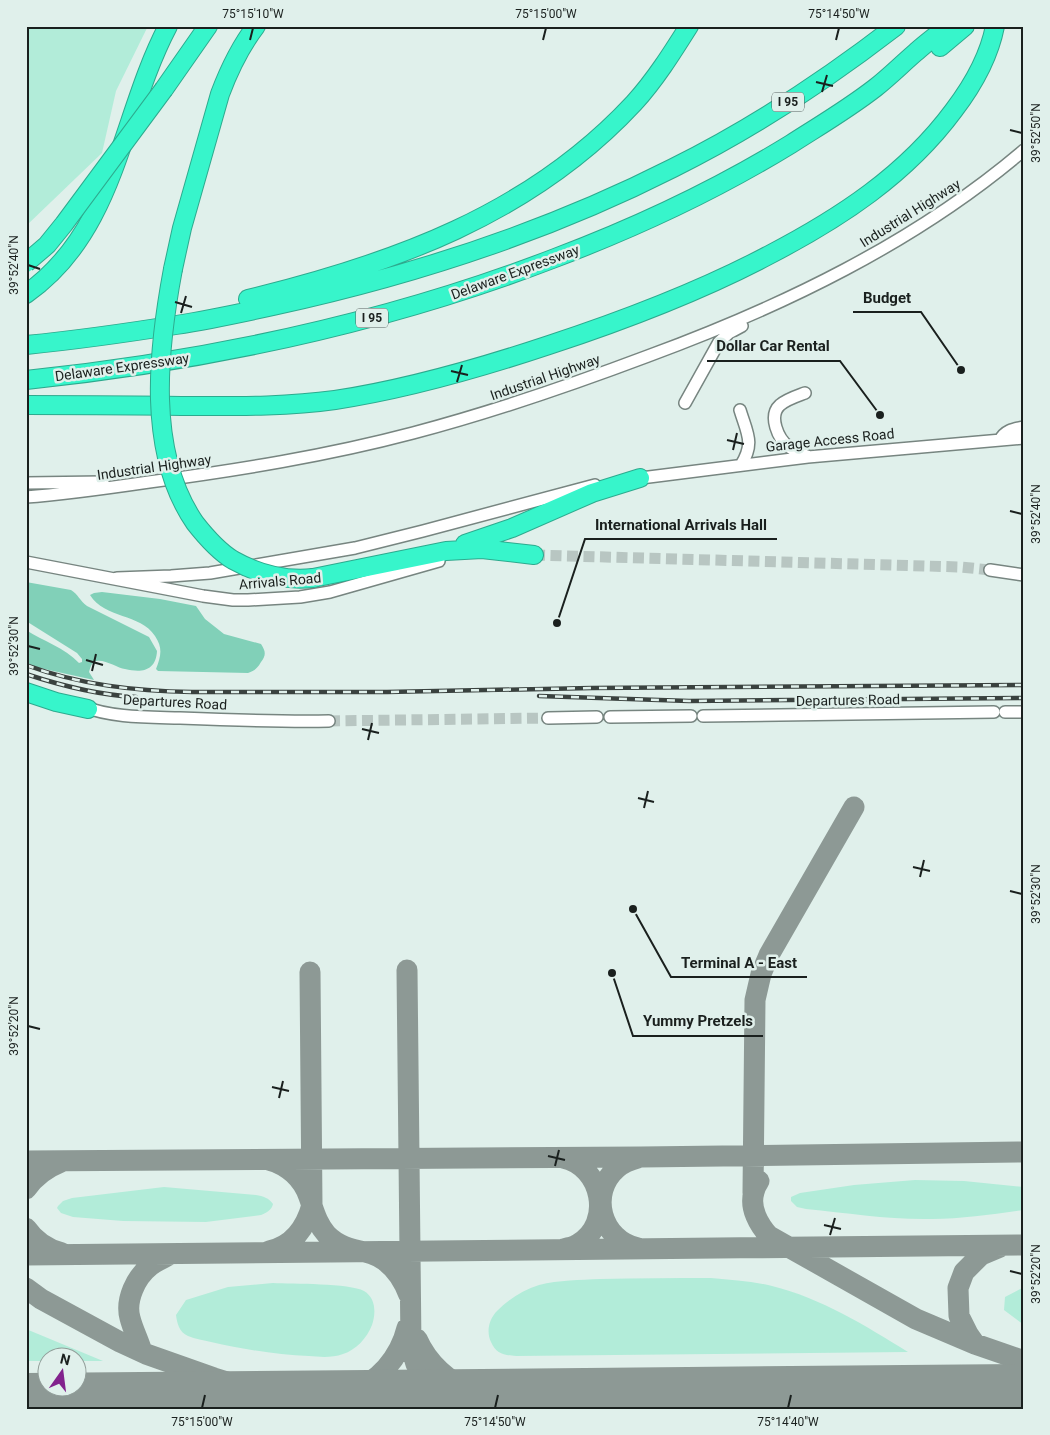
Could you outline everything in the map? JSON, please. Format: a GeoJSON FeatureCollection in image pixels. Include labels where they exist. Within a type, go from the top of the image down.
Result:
{"type":"FeatureCollection","features":[{"type":"Feature","properties":{"kind":"highway"},"geometry":{"type":"LineString","coordinates":[[26,294],[49,276],[66,257],[78,243],[92,219],[118,156],[153,58],[168,26]]}},
{"type":"Feature","properties":{"kind":"highway"},"geometry":{"type":"LineString","coordinates":[[256,26],[242,47],[228,74],[217,104],[182,228],[173,268],[162,338],[161,391],[165,447],[178,493],[189,514],[201,530],[214,545],[229,557],[254,570],[272,576],[313,578],[436,552],[504,531],[592,493],[640,478]]}},
{"type":"Feature","properties":{"kind":"highway"},"geometry":{"type":"LineString","coordinates":[[206,145],[232,76],[250,44],[264,26]]}},
{"type":"Feature","properties":{"kind":"highway"},"geometry":{"type":"LineString","coordinates":[[85,338],[268,294],[337,274],[421,245],[486,216],[520,197],[553,175],[608,129],[650,84],[689,26]]}},
{"type":"Feature","properties":{"kind":"highway","name":"I 95"},"geometry":{"type":"LineString","coordinates":[[26,345],[191,322],[327,293],[452,258],[543,226],[675,168],[802,93],[896,26]]}},
{"type":"Feature","properties":{"kind":"highway","name":"Delaware Expressway"},"geometry":{"type":"LineString","coordinates":[[26,380],[141,366],[284,339],[371,318],[454,294],[510,275],[629,229],[702,195],[777,153],[874,89],[948,26]]}},
{"type":"Feature","properties":{"kind":"highway"},"geometry":{"type":"LineString","coordinates":[[874,89],[926,58],[965,26]]}},
{"type":"Feature","properties":{"kind":"highway"},"geometry":{"type":"LineString","coordinates":[[26,263],[47,245],[64,224],[208,27]]}},
{"type":"Feature","properties":{"kind":"highway"},"geometry":{"type":"LineString","coordinates":[[26,405],[233,406],[277,405],[335,400],[390,390],[473,369],[582,335],[653,308],[732,274],[791,244],[838,216],[883,184],[920,150],[958,105],[979,71],[994,30]]}},
{"type":"Feature","properties":{"kind":"highway"},"geometry":{"type":"LineString","coordinates":[[436,552],[482,549],[534,554]]}},
{"type":"Feature","properties":{"kind":"highway"},"geometry":{"type":"LineString","coordinates":[[26,692],[56,702],[88,709]]}},
{"type":"Feature","properties":{"kind":"street","name":"Industrial Highway"},"geometry":{"type":"LineString","coordinates":[[26,497],[69,493],[247,468],[329,453],[469,418],[594,377],[690,341],[770,306],[864,259],[910,233],[967,195],[1024,150]]}},
{"type":"Feature","properties":{"kind":"street"},"geometry":{"type":"LineString","coordinates":[[685,403],[722,338],[770,306]]}},
{"type":"Feature","properties":{"kind":"street"},"geometry":{"type":"LineString","coordinates":[[805,393],[786,401],[780,406],[776,411],[775,421],[780,437],[786,444],[808,457]]}},
{"type":"Feature","properties":{"kind":"street"},"geometry":{"type":"LineString","coordinates":[[740,410],[750,446],[741,465]]}},
{"type":"Feature","properties":{"kind":"street"},"geometry":{"type":"LineString","coordinates":[[1000,440],[1002,435],[1009,431],[1024,427]]}},
{"type":"Feature","properties":{"kind":"street","name":"Garage Access Road"},"geometry":{"type":"LineString","coordinates":[[117,578],[210,572],[342,550],[423,532],[601,483],[808,457],[1024,438]]}},
{"type":"Feature","properties":{"kind":"street"},"geometry":{"type":"LineString","coordinates":[[26,483],[162,480]]}},
{"type":"Feature","properties":{"kind":"street","name":"Arrivals Road"},"geometry":{"type":"LineString","coordinates":[[26,562],[210,597],[256,600],[300,597],[330,592],[442,560],[534,554]]}},
{"type":"Feature","properties":{"kind":"street"},"geometry":{"type":"LineString","coordinates":[[990,570],[1024,575]]}},
{"type":"Feature","properties":{"kind":"street","name":"Departures Road"},"geometry":{"type":"LineString","coordinates":[[26,683],[88,709],[130,716],[254,721],[328,721]]}},
{"type":"Feature","properties":{"kind":"street","name":"Departures Road"},"geometry":{"type":"LineString","coordinates":[[610,717],[1024,712]]}},
{"type":"Feature","properties":{"kind":"street"},"geometry":{"type":"LineString","coordinates":[[548,718],[597,717]]}},
{"type":"Feature","properties":{"kind":"shaded area"},"geometry":{"type":"Polygon","coordinates":[[[26,26],[148,26],[116,91],[102,153],[26,226],[26,26]]]}},
{"type":"Feature","properties":{"kind":"shaded area"},"geometry":{"type":"Polygon","coordinates":[[[26,582],[71,590],[87,606],[149,637],[157,651],[154,663],[147,669],[137,671],[97,661],[92,664],[89,672],[94,680],[26,665],[26,630],[61,649],[79,663],[82,662],[82,659],[77,653],[26,621],[26,582]]]}},
{"type":"Feature","properties":{"kind":"shaded area"},"geometry":{"type":"Polygon","coordinates":[[[102,592],[160,599],[196,606],[205,619],[224,634],[261,644],[265,651],[264,657],[257,668],[248,673],[158,671],[156,669],[160,648],[158,640],[141,623],[104,608],[96,603],[90,595],[102,592]]]}},
{"type":"Feature","properties":{"kind":"shaded area"},"geometry":{"type":"Polygon","coordinates":[[[915,1180],[964,1181],[1024,1187],[1024,1210],[955,1218],[900,1218],[806,1209],[797,1207],[791,1201],[791,1197],[800,1193],[854,1185],[915,1180]]]}},
{"type":"Feature","properties":{"kind":"shaded area"},"geometry":{"type":"Polygon","coordinates":[[[164,1187],[256,1195],[270,1200],[273,1204],[270,1210],[261,1215],[206,1222],[123,1221],[73,1217],[61,1213],[57,1208],[63,1201],[72,1198],[164,1187]]]}},
{"type":"Feature","properties":{"kind":"shaded area"},"geometry":{"type":"Polygon","coordinates":[[[711,1278],[764,1284],[790,1291],[825,1305],[908,1352],[516,1356],[498,1351],[489,1338],[489,1326],[497,1311],[516,1295],[539,1285],[562,1281],[600,1279],[711,1278]]]}},
{"type":"Feature","properties":{"kind":"shaded area"},"geometry":{"type":"Polygon","coordinates":[[[273,1283],[334,1285],[357,1288],[364,1291],[371,1298],[374,1306],[370,1330],[361,1343],[352,1350],[339,1355],[322,1357],[272,1353],[223,1345],[188,1336],[179,1327],[176,1315],[186,1300],[228,1287],[273,1283]]]}},
{"type":"Feature","properties":{"kind":"shaded area"},"geometry":{"type":"Polygon","coordinates":[[[1024,1287],[1024,1325],[1004,1310],[1005,1297],[1024,1287]]]}},
{"type":"Feature","properties":{"kind":"shaded area"},"geometry":{"type":"Polygon","coordinates":[[[26,1329],[72,1348],[38,1348],[38,1361],[26,1361],[26,1329]]]}},
{"type":"Feature","properties":{"kind":"shaded area"},"geometry":{"type":"Polygon","coordinates":[[[88,1355],[103,1361],[88,1361],[88,1355]]]}},
{"type":"Feature","properties":{"kind":"taxiway"},"geometry":{"type":"LineString","coordinates":[[753,1193],[755,1000],[761,974],[769,955],[854,807]]}},
{"type":"Feature","properties":{"kind":"taxiway"},"geometry":{"type":"LineString","coordinates":[[407,970],[411,1347],[416,1364],[433,1392],[439,1409]]}},
{"type":"Feature","properties":{"kind":"taxiway"},"geometry":{"type":"LineString","coordinates":[[269,1251],[292,1240],[302,1228],[312,1205],[310,972]]}},
{"type":"Feature","properties":{"kind":"taxiway"},"geometry":{"type":"LineString","coordinates":[[26,1161],[641,1157],[1024,1152]]}},
{"type":"Feature","properties":{"kind":"taxiway"},"geometry":{"type":"LineString","coordinates":[[563,1158],[576,1163],[587,1172],[599,1196],[599,1210],[596,1223],[589,1235],[576,1245],[563,1249]]}},
{"type":"Feature","properties":{"kind":"taxiway"},"geometry":{"type":"LineString","coordinates":[[638,1158],[619,1166],[608,1178],[601,1202],[607,1226],[615,1236],[625,1243],[638,1248]]}},
{"type":"Feature","properties":{"kind":"taxiway"},"geometry":{"type":"LineString","coordinates":[[269,1160],[288,1169],[303,1184],[318,1222],[331,1239],[349,1248],[373,1254],[387,1262],[398,1273],[409,1295]]}},
{"type":"Feature","properties":{"kind":"taxiway"},"geometry":{"type":"LineString","coordinates":[[26,1189],[41,1173],[61,1162]]}},
{"type":"Feature","properties":{"kind":"taxiway"},"geometry":{"type":"LineString","coordinates":[[759,1181],[753,1198],[754,1210],[762,1227],[769,1236],[916,1319],[975,1344],[1024,1361]]}},
{"type":"Feature","properties":{"kind":"taxiway"},"geometry":{"type":"LineString","coordinates":[[26,1228],[41,1244],[62,1253]]}},
{"type":"Feature","properties":{"kind":"taxiway"},"geometry":{"type":"LineString","coordinates":[[26,1255],[1024,1245]]}},
{"type":"Feature","properties":{"kind":"taxiway"},"geometry":{"type":"LineString","coordinates":[[975,1344],[959,1316],[958,1288],[964,1272],[981,1255],[1000,1247]]}},
{"type":"Feature","properties":{"kind":"taxiway"},"geometry":{"type":"LineString","coordinates":[[142,1352],[130,1318],[130,1297],[140,1276],[150,1266],[171,1254]]}},
{"type":"Feature","properties":{"kind":"taxiway"},"geometry":{"type":"LineString","coordinates":[[26,1288],[41,1299],[146,1354],[214,1378],[284,1398]]}},
{"type":"Feature","properties":{"kind":"taxiway"},"geometry":{"type":"LineString","coordinates":[[325,1398],[359,1388],[378,1376],[393,1359],[404,1339],[407,1328]]}},
{"type":"Feature","properties":{"kind":"taxiway"},"geometry":{"type":"LineString","coordinates":[[417,1339],[433,1364],[448,1378],[465,1388],[505,1396]]}},
{"type":"Feature","properties":{"kind":"runway"},"geometry":{"type":"LineString","coordinates":[[26,1400],[1024,1391]]}},
{"type":"Feature","properties":{"kind":"tunnel"},"geometry":{"type":"LineString","coordinates":[[534,555],[961,567],[990,570]]}},
{"type":"Feature","properties":{"kind":"tunnel"},"geometry":{"type":"LineString","coordinates":[[329,721],[548,718]]}},
{"type":"Feature","properties":{"kind":"railway"},"geometry":{"type":"LineString","coordinates":[[26,665],[67,678],[108,686],[192,692],[387,692],[592,688],[1024,685]]}},
{"type":"Feature","properties":{"kind":"railway"},"geometry":{"type":"LineString","coordinates":[[26,674],[81,689],[136,697]]}},
{"type":"Feature","properties":{"kind":"railway"},"geometry":{"type":"LineString","coordinates":[[539,696],[689,701],[1024,698]]}},
{"type":"Feature","properties":{"kind":"place","name":"Budget"},"geometry":{"type":"Point","coordinates":[961,370]}},
{"type":"Feature","properties":{"kind":"place","name":"Dollar Car Rental"},"geometry":{"type":"Point","coordinates":[880,415]}},
{"type":"Feature","properties":{"kind":"place","name":"International Arrivals Hall"},"geometry":{"type":"Point","coordinates":[557,623]}},
{"type":"Feature","properties":{"kind":"place","name":"Terminal A - East"},"geometry":{"type":"Point","coordinates":[633,909]}},
{"type":"Feature","properties":{"kind":"place","name":"Yummy Pretzels"},"geometry":{"type":"Point","coordinates":[612,973]}}]}
